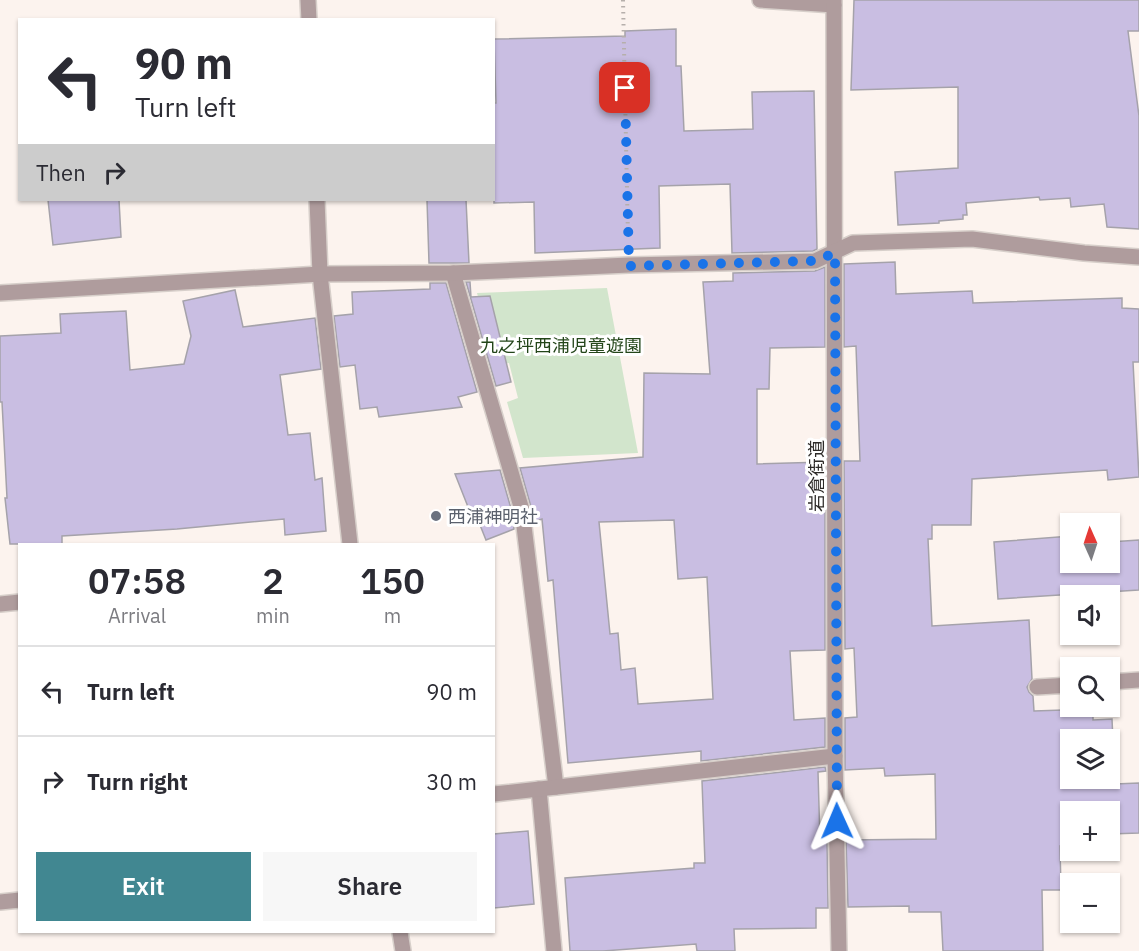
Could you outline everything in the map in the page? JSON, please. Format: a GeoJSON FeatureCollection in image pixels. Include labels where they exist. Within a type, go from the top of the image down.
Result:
{"type":"FeatureCollection","features":[{"type":"Feature","properties":{"kind":"street"},"geometry":{"type":"LineString","coordinates":[[308,0],[309,18]]}},
{"type":"Feature","properties":{"kind":"street"},"geometry":{"type":"LineString","coordinates":[[760,0],[834,2]]}},
{"type":"Feature","properties":{"kind":"street","name":"岩倉街道"},"geometry":{"type":"LineString","coordinates":[[834,2],[836,756],[839,951]]}},
{"type":"Feature","properties":{"kind":"street"},"geometry":{"type":"LineString","coordinates":[[317,201],[320,274],[350,543]]}},
{"type":"Feature","properties":{"kind":"street"},"geometry":{"type":"LineString","coordinates":[[0,293],[320,274],[453,273],[814,261],[853,243],[972,239],[1084,253],[1139,257]]}},
{"type":"Feature","properties":{"kind":"street"},"geometry":{"type":"LineString","coordinates":[[453,273],[522,510],[556,788]]}},
{"type":"Feature","properties":{"kind":"street"},"geometry":{"type":"LineString","coordinates":[[0,604],[18,602]]}},
{"type":"Feature","properties":{"kind":"street"},"geometry":{"type":"LineString","coordinates":[[1120,681],[1139,680]]}},
{"type":"Feature","properties":{"kind":"street"},"geometry":{"type":"LineString","coordinates":[[1036,687],[1060,686]]}},
{"type":"Feature","properties":{"kind":"street"},"geometry":{"type":"LineString","coordinates":[[495,794],[836,756]]}},
{"type":"Feature","properties":{"kind":"street"},"geometry":{"type":"LineString","coordinates":[[539,789],[554,951]]}},
{"type":"Feature","properties":{"kind":"street"},"geometry":{"type":"LineString","coordinates":[[0,902],[18,900]]}},
{"type":"Feature","properties":{"kind":"street"},"geometry":{"type":"LineString","coordinates":[[400,933],[403,951]]}},
{"type":"Feature","properties":{"kind":"path"},"geometry":{"type":"LineString","coordinates":[[623,0],[629,266]]}},
{"type":"Feature","properties":{"kind":"green space","name":"九之坪西浦児童遊園"},"geometry":{"type":"Polygon","coordinates":[[[607,288],[638,453],[523,458],[507,402],[518,398],[509,363],[496,365],[477,293],[607,288]]]}},
{"type":"Feature","properties":{"kind":"building"},"geometry":{"type":"Polygon","coordinates":[[[854,0],[1139,0],[1139,31],[1128,31],[1139,116],[1139,229],[1107,227],[1104,204],[1071,207],[1070,198],[1040,200],[1039,197],[966,203],[967,215],[963,215],[963,219],[898,225],[895,172],[958,168],[958,87],[851,90],[854,0]]]}},
{"type":"Feature","properties":{"kind":"building"},"geometry":{"type":"Polygon","coordinates":[[[676,29],[676,66],[681,66],[684,131],[753,129],[752,92],[814,91],[817,249],[813,251],[732,253],[730,184],[659,186],[660,248],[535,253],[534,202],[494,203],[495,39],[625,36],[625,31],[676,29]]]}},
{"type":"Feature","properties":{"kind":"building"},"geometry":{"type":"Polygon","coordinates":[[[48,201],[119,201],[121,237],[53,245],[48,201]]]}},
{"type":"Feature","properties":{"kind":"building"},"geometry":{"type":"Polygon","coordinates":[[[427,201],[466,201],[469,263],[429,263],[427,201]]]}},
{"type":"Feature","properties":{"kind":"building"},"geometry":{"type":"Polygon","coordinates":[[[895,262],[896,294],[972,291],[973,303],[1122,298],[1122,308],[1139,309],[1139,362],[1133,362],[1139,477],[1108,480],[1107,470],[972,479],[971,525],[932,525],[932,539],[928,539],[932,626],[1029,620],[1032,679],[1027,687],[1033,696],[1034,711],[1060,710],[1060,717],[1112,719],[1112,729],[1060,729],[1060,789],[1120,789],[1120,784],[1139,783],[1139,833],[1120,834],[1120,801],[1060,801],[1060,890],[1042,890],[1043,951],[943,951],[941,912],[909,912],[909,906],[848,907],[846,840],[936,839],[935,774],[885,776],[884,768],[845,770],[845,718],[857,717],[854,648],[845,649],[844,461],[860,461],[856,346],[844,347],[844,264],[895,262]]]}},
{"type":"Feature","properties":{"kind":"building"},"geometry":{"type":"Polygon","coordinates":[[[825,267],[825,347],[770,348],[769,389],[757,389],[757,464],[825,462],[825,650],[790,651],[794,720],[825,718],[825,747],[701,761],[701,751],[568,763],[553,580],[548,581],[542,519],[533,522],[520,468],[643,457],[644,373],[710,374],[703,282],[733,281],[733,273],[815,271],[825,267]],[[674,520],[599,522],[610,634],[618,633],[621,670],[635,668],[638,704],[713,699],[707,577],[678,579],[674,520]]]}},
{"type":"Feature","properties":{"kind":"building"},"geometry":{"type":"Polygon","coordinates":[[[466,282],[470,282],[471,297],[490,296],[511,382],[496,386],[466,282]]]}},
{"type":"Feature","properties":{"kind":"building"},"geometry":{"type":"Polygon","coordinates":[[[430,283],[446,283],[477,392],[458,397],[462,407],[379,417],[377,407],[360,409],[355,365],[340,367],[334,316],[353,314],[352,292],[430,289],[430,283]]]}},
{"type":"Feature","properties":{"kind":"building"},"geometry":{"type":"Polygon","coordinates":[[[235,290],[243,327],[315,318],[321,369],[280,375],[288,435],[310,433],[315,480],[322,478],[326,531],[285,535],[284,519],[177,529],[62,536],[62,543],[10,544],[5,498],[7,498],[2,402],[0,402],[0,336],[61,333],[60,314],[126,311],[130,370],[184,364],[191,336],[183,301],[235,290]]]}},
{"type":"Feature","properties":{"kind":"building"},"geometry":{"type":"Polygon","coordinates":[[[500,470],[512,512],[514,529],[486,540],[478,520],[474,522],[455,474],[500,470]]]}},
{"type":"Feature","properties":{"kind":"building"},"geometry":{"type":"Polygon","coordinates":[[[1060,537],[1060,573],[1120,573],[1120,541],[1139,540],[1139,590],[1120,591],[1120,585],[1060,585],[1060,595],[998,599],[994,542],[1060,537]]]}},
{"type":"Feature","properties":{"kind":"building"},"geometry":{"type":"Polygon","coordinates":[[[825,767],[826,771],[818,772],[820,841],[827,841],[828,908],[816,908],[816,928],[734,929],[735,951],[697,951],[696,944],[603,951],[570,951],[565,878],[694,868],[694,863],[705,863],[702,781],[825,767]]]}},
{"type":"Feature","properties":{"kind":"building"},"geometry":{"type":"Polygon","coordinates":[[[528,831],[534,904],[495,908],[495,834],[528,831]]]}},
{"type":"Feature","properties":{"kind":"place","name":"西浦神明社"},"geometry":{"type":"Point","coordinates":[436,516]}},
{"type":"Feature","properties":{"kind":"route"},"geometry":{"type":"LineString","coordinates":[[625,88],[629,266],[814,261],[835,253],[837,821]]}}]}
